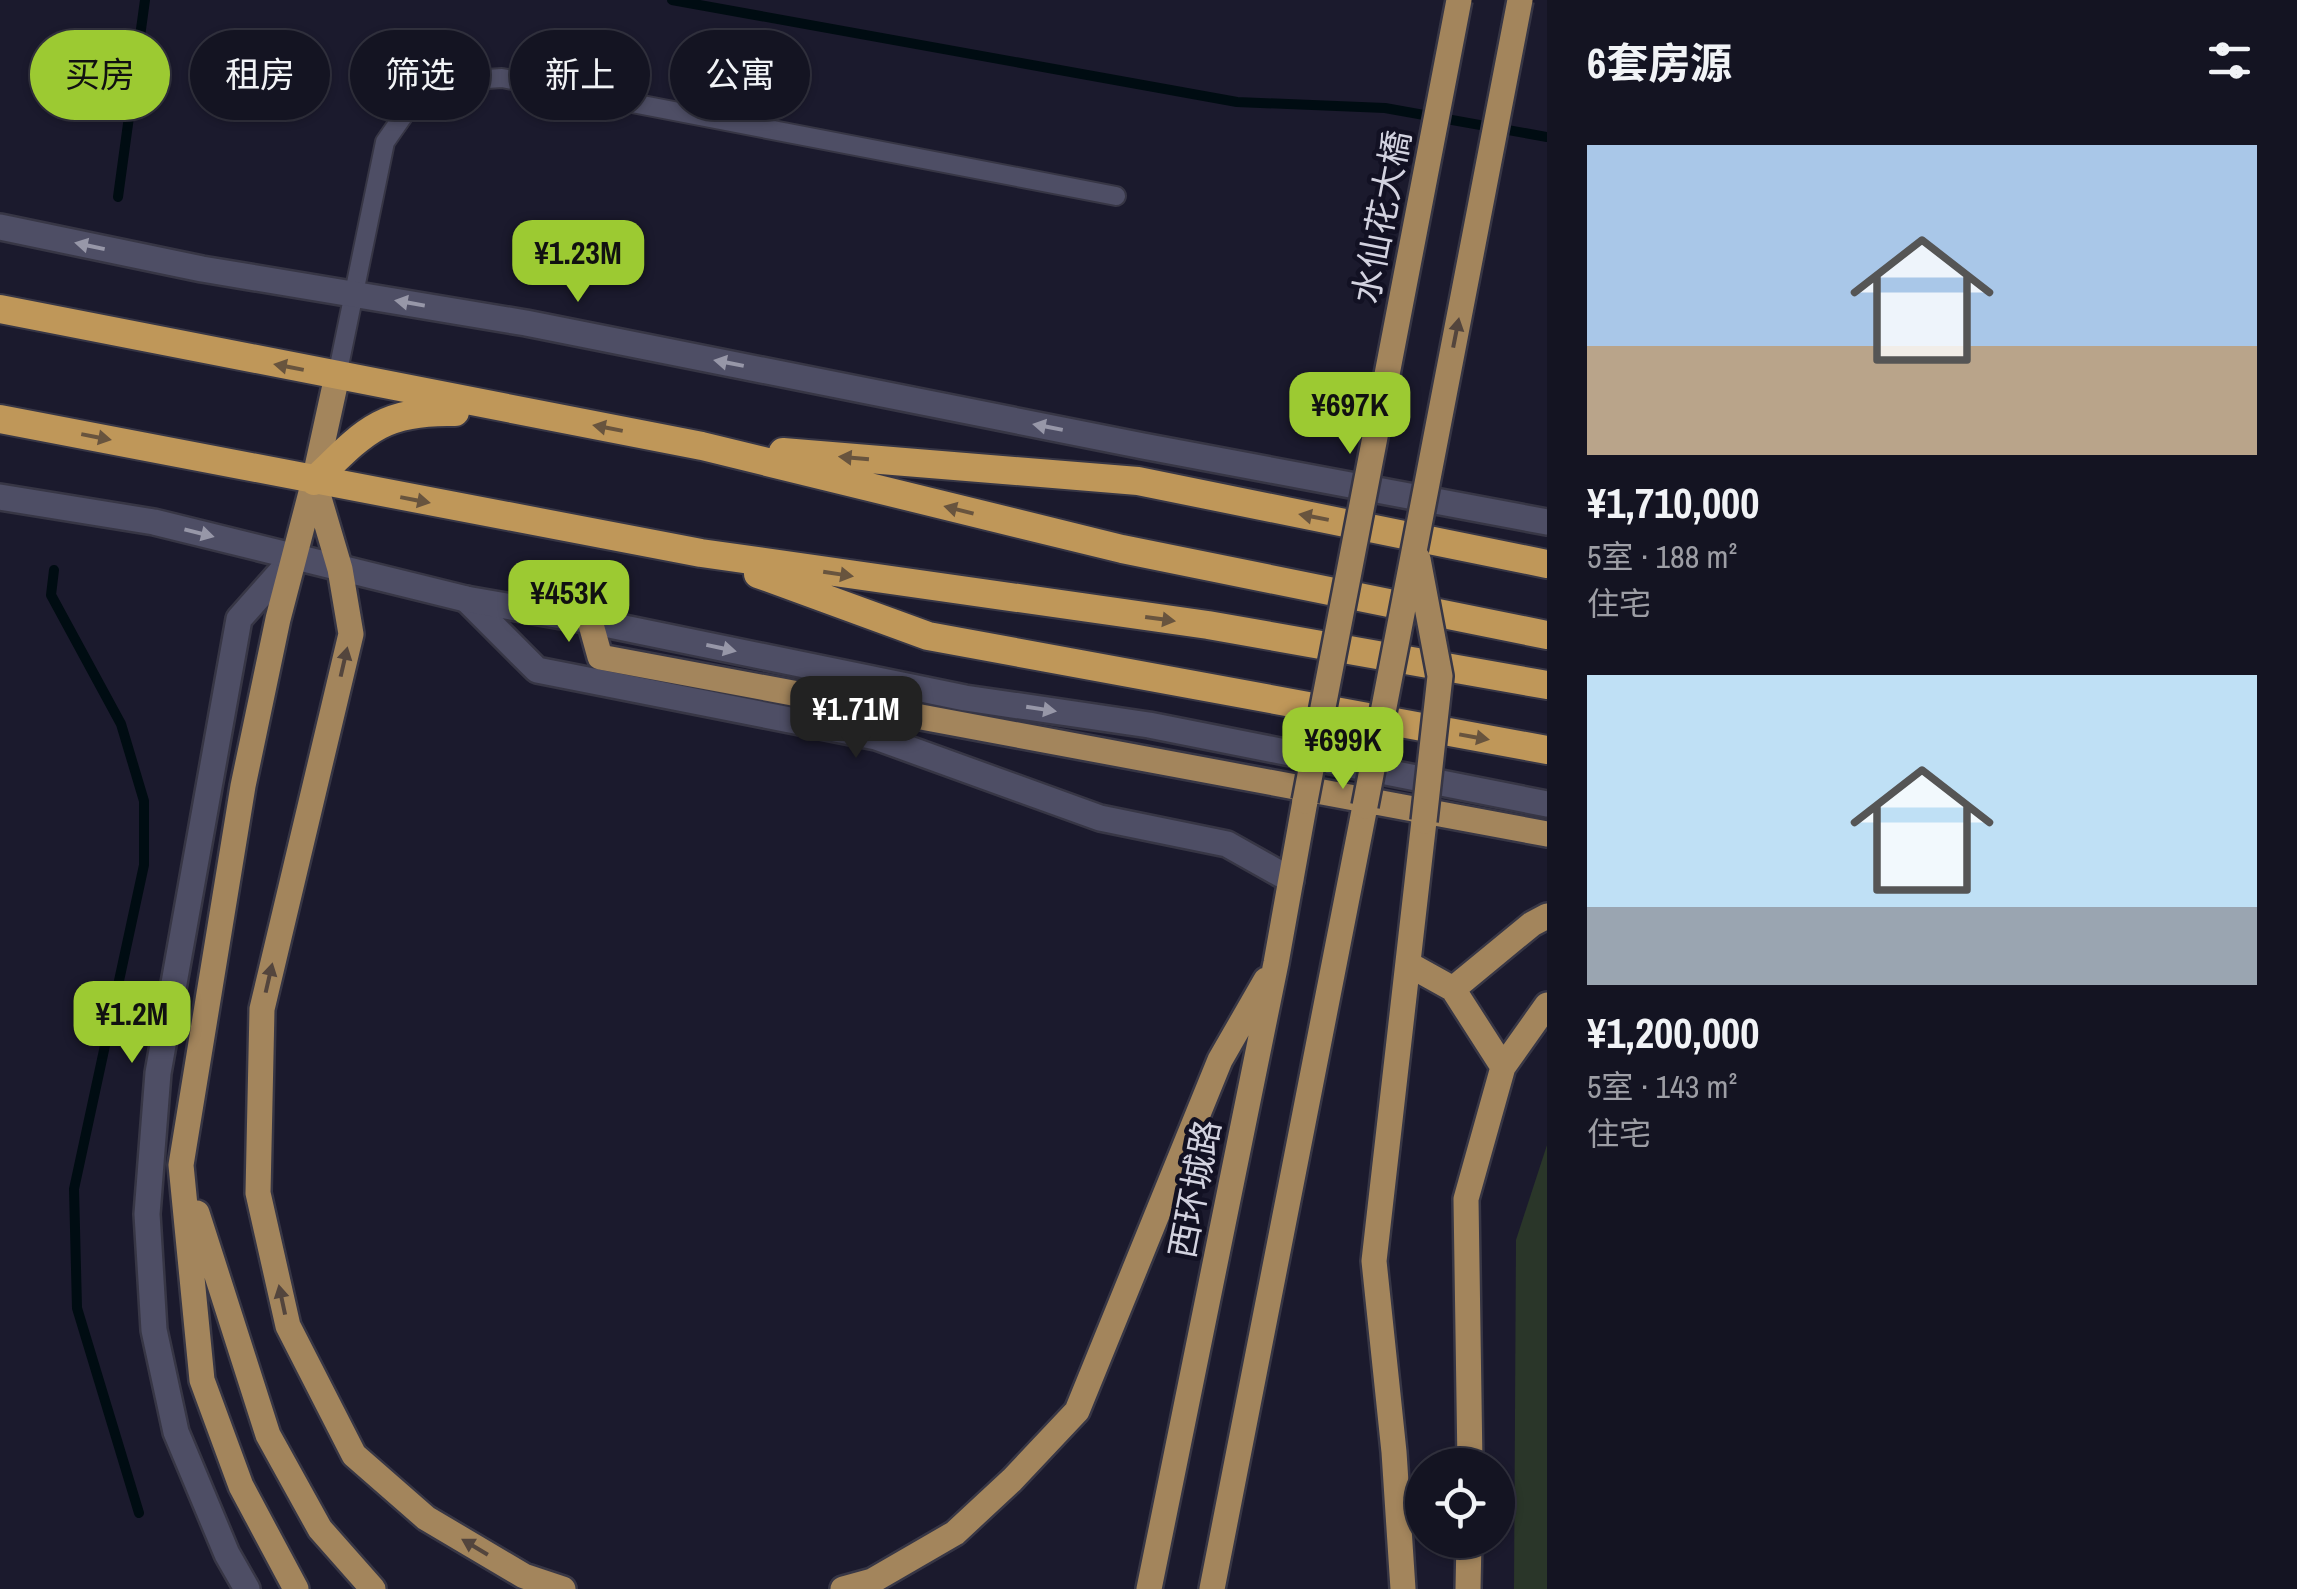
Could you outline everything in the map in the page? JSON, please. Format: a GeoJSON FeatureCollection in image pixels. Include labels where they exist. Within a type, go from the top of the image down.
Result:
{"type":"FeatureCollection","features":[{"type":"Feature","properties":{"kind":"highway"},"geometry":{"type":"LineString","coordinates":[[0,309],[702,446],[1122,548],[1547,635]]}},
{"type":"Feature","properties":{"kind":"highway"},"geometry":{"type":"LineString","coordinates":[[314,481],[366,430],[418,411],[546,416]]}},
{"type":"Feature","properties":{"kind":"highway"},"geometry":{"type":"LineString","coordinates":[[0,420],[701,553],[1208,625],[1547,686]]}},
{"type":"Feature","properties":{"kind":"highway"},"geometry":{"type":"LineString","coordinates":[[702,446],[1138,481],[1547,564]]}},
{"type":"Feature","properties":{"kind":"highway"},"geometry":{"type":"LineString","coordinates":[[701,553],[928,636],[1547,750]]}},
{"type":"Feature","properties":{"kind":"main road","name":"水仙花大橋"},"geometry":{"type":"LineString","coordinates":[[1306,802],[1459,0]]}},
{"type":"Feature","properties":{"kind":"main road"},"geometry":{"type":"LineString","coordinates":[[1212,1589],[1520,0]]}},
{"type":"Feature","properties":{"kind":"main road"},"geometry":{"type":"LineString","coordinates":[[296,1589],[241,1486],[202,1380],[182,1166],[243,786],[337,376]]}},
{"type":"Feature","properties":{"kind":"main road"},"geometry":{"type":"LineString","coordinates":[[314,481],[340,570],[350,634],[262,1009],[258,1193],[262,1212],[288,1326],[354,1455],[426,1518],[524,1576],[562,1589]]}},
{"type":"Feature","properties":{"kind":"main road"},"geometry":{"type":"LineString","coordinates":[[1403,1589],[1394,1452],[1374,1261],[1440,676],[1415,545]]}},
{"type":"Feature","properties":{"kind":"main road"},"geometry":{"type":"LineString","coordinates":[[590,620],[600,658],[1547,834]]}},
{"type":"Feature","properties":{"kind":"main road","name":"西环城路"},"geometry":{"type":"LineString","coordinates":[[1149,1589],[1306,802]]}},
{"type":"Feature","properties":{"kind":"main road"},"geometry":{"type":"LineString","coordinates":[[1453,990],[1547,916]]}},
{"type":"Feature","properties":{"kind":"main road"},"geometry":{"type":"LineString","coordinates":[[843,1589],[872,1581],[955,1533],[1077,1411],[1220,1060],[1276,963]]}},
{"type":"Feature","properties":{"kind":"main road"},"geometry":{"type":"LineString","coordinates":[[1408,964],[1453,990],[1503,1067]]}},
{"type":"Feature","properties":{"kind":"main road"},"geometry":{"type":"LineString","coordinates":[[1470,1448],[1466,1199],[1503,1067],[1547,1005]]}},
{"type":"Feature","properties":{"kind":"main road"},"geometry":{"type":"LineString","coordinates":[[182,1166],[268,1436],[320,1530],[373,1589]]}},
{"type":"Feature","properties":{"kind":"main road"},"geometry":{"type":"LineString","coordinates":[[1468,1589],[1469,1558]]}},
{"type":"Feature","properties":{"kind":"street"},"geometry":{"type":"LineString","coordinates":[[0,227],[202,269],[526,322],[1547,522]]}},
{"type":"Feature","properties":{"kind":"street"},"geometry":{"type":"LineString","coordinates":[[0,497],[154,522],[466,599],[590,620],[965,698],[1149,725],[1547,804]]}},
{"type":"Feature","properties":{"kind":"street"},"geometry":{"type":"LineString","coordinates":[[246,1589],[227,1554],[176,1432],[154,1330],[147,1214],[158,1073],[239,619],[294,557]]}},
{"type":"Feature","properties":{"kind":"street"},"geometry":{"type":"LineString","coordinates":[[466,599],[537,670],[876,737],[1100,818],[1228,844],[1291,880]]}},
{"type":"Feature","properties":{"kind":"lane"},"geometry":{"type":"LineString","coordinates":[[337,376],[385,142],[408,109],[442,82],[502,78],[1116,196]]}},
{"type":"Feature","properties":{"kind":"green space"},"geometry":{"type":"Polygon","coordinates":[[[1547,1145],[1547,1589],[1514,1589],[1516,1240],[1547,1145]]]}},
{"type":"Feature","properties":{"kind":"waterway"},"geometry":{"type":"LineString","coordinates":[[118,197],[145,0]]}},
{"type":"Feature","properties":{"kind":"waterway"},"geometry":{"type":"LineString","coordinates":[[672,0],[1237,102],[1385,108],[1547,137]]}},
{"type":"Feature","properties":{"kind":"waterway"},"geometry":{"type":"LineString","coordinates":[[54,570],[51,595],[121,724],[144,801],[144,865],[74,1189],[77,1308],[139,1513]]}}]}
